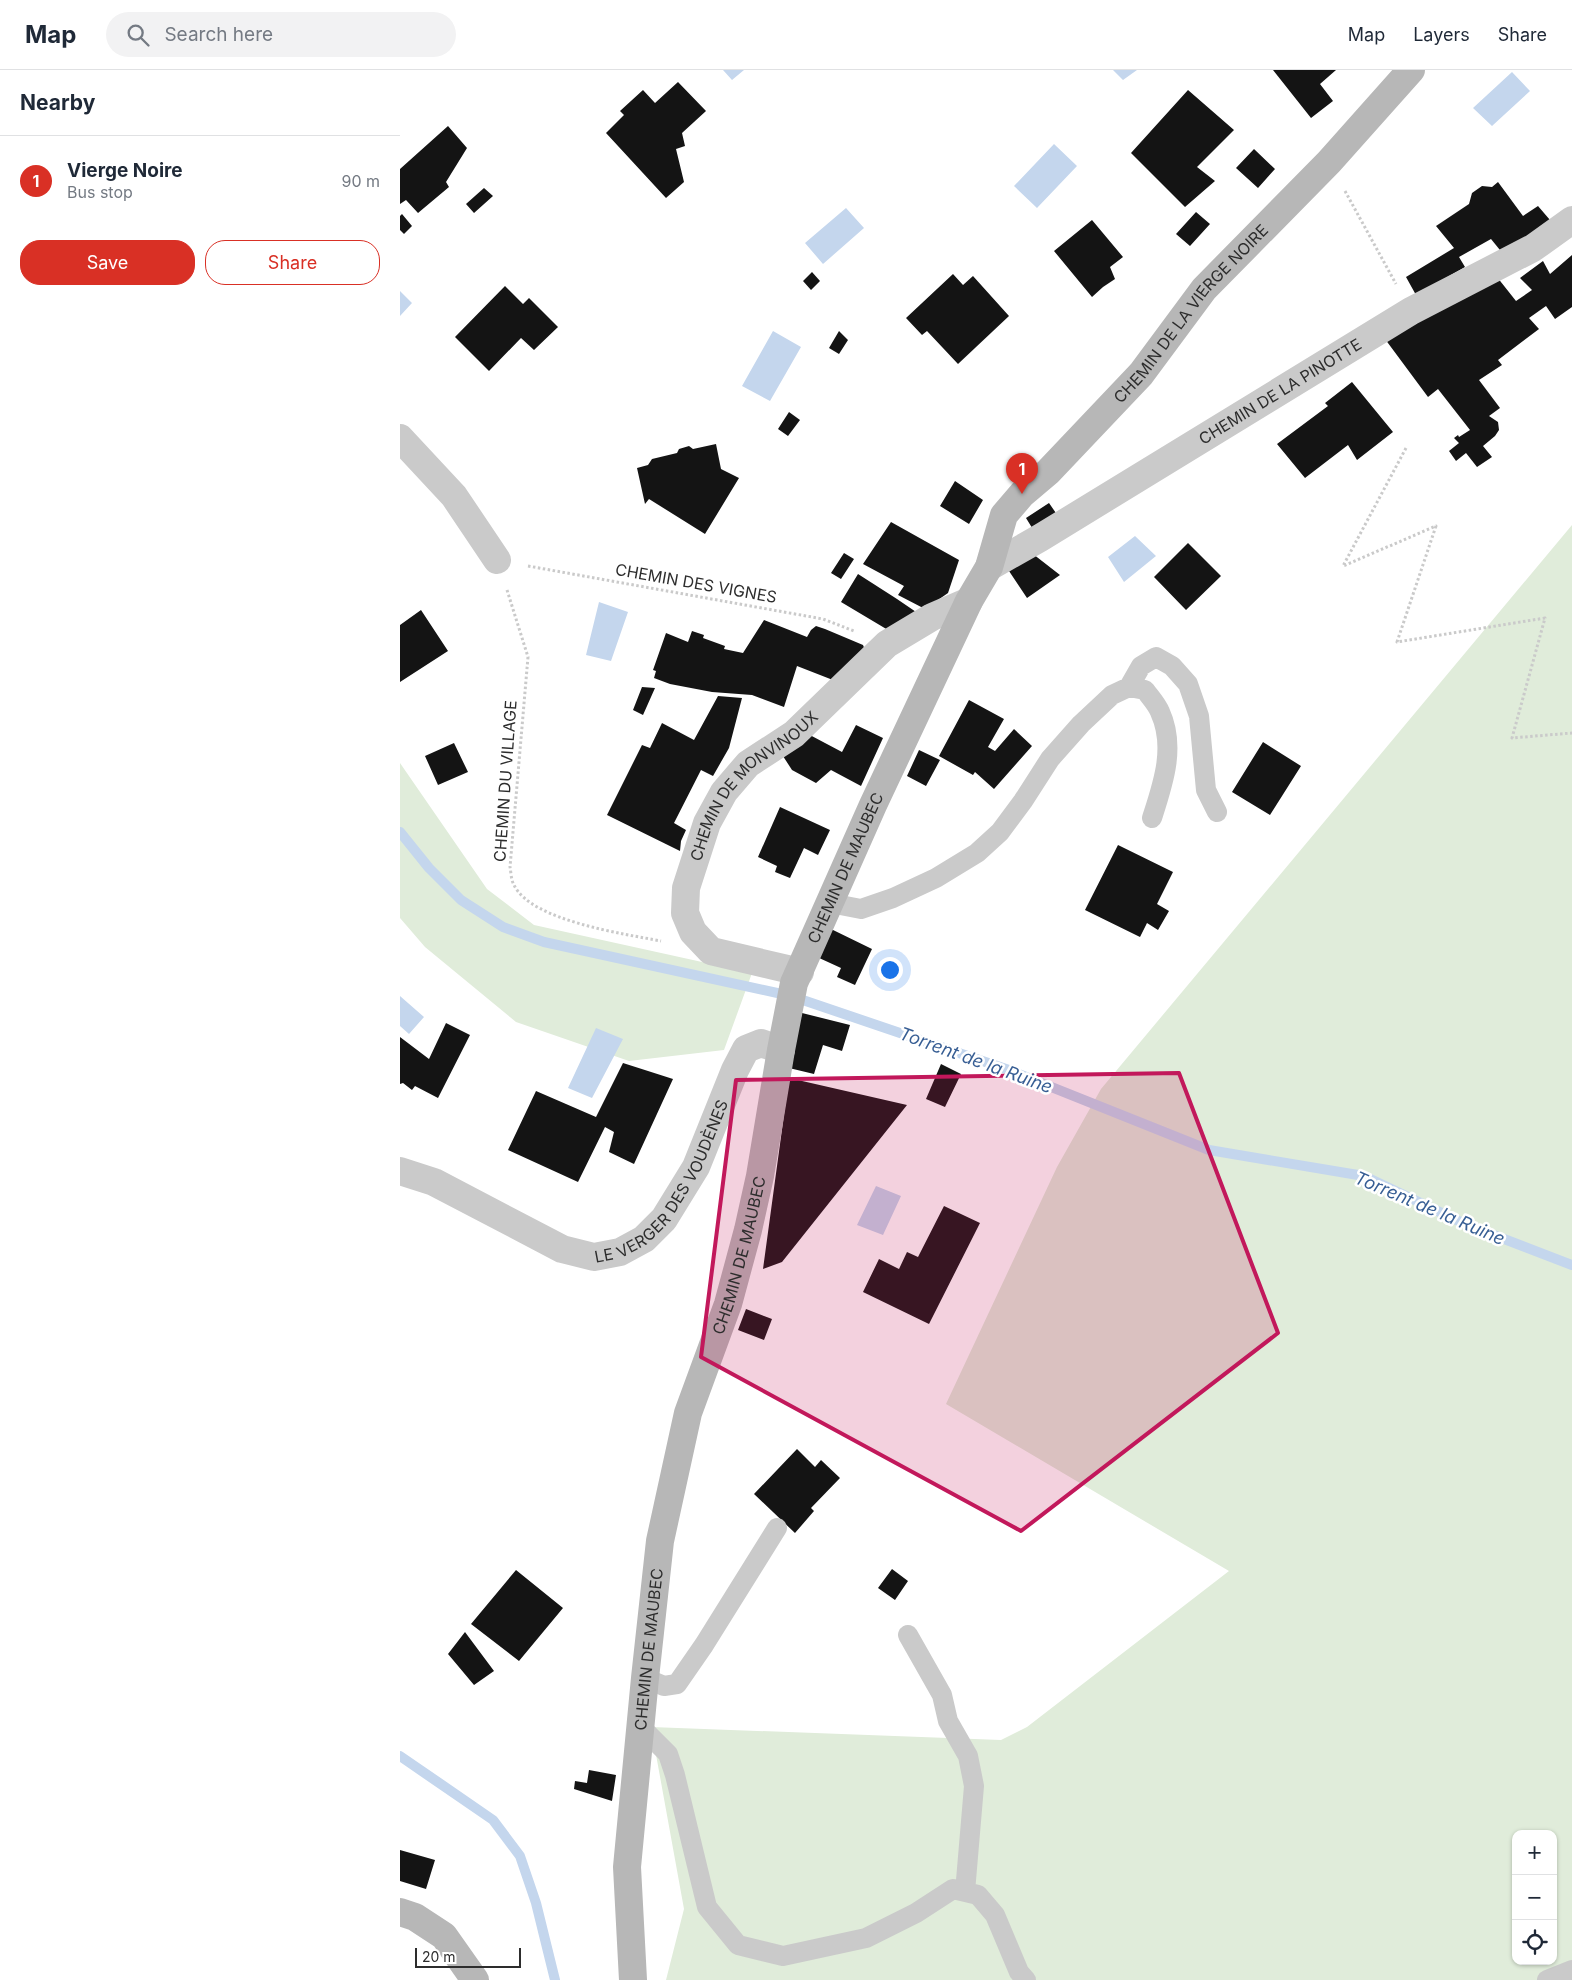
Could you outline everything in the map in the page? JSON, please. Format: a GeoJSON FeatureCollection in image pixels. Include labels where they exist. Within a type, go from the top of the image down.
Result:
{"type":"FeatureCollection","features":[{"type":"Feature","properties":{"kind":"street","name":"CHEMIN DE LA VIERGE NOIRE"},"geometry":{"type":"LineString","coordinates":[[989,567],[1004,516],[1022,494],[1048,472],[1141,374],[1204,289],[1329,162],[1411,70]]}},
{"type":"Feature","properties":{"kind":"street","name":"CHEMIN DE LA PINOTTE"},"geometry":{"type":"LineString","coordinates":[[989,567],[1040,538],[1411,311],[1533,248],[1572,220]]}},
{"type":"Feature","properties":{"kind":"street"},"geometry":{"type":"LineString","coordinates":[[400,438],[454,496],[498,560]]}},
{"type":"Feature","properties":{"kind":"street","name":"CHEMIN DE MAUBEC"},"geometry":{"type":"LineString","coordinates":[[633,1980],[627,1866],[644,1678],[660,1541],[670,1487],[688,1413],[728,1304],[748,1230],[760,1176],[780,1050],[794,983],[873,805],[970,602],[989,567]]}},
{"type":"Feature","properties":{"kind":"street","name":"CHEMIN DE MONVINOUX"},"geometry":{"type":"LineString","coordinates":[[711,951],[694,932],[685,913],[686,888],[708,823],[724,792],[748,764],[794,734],[887,644],[932,618],[970,602]]}},
{"type":"Feature","properties":{"kind":"street"},"geometry":{"type":"LineString","coordinates":[[711,951],[800,972]]}},
{"type":"Feature","properties":{"kind":"street","name":"LE VERGER DES VOUDÈNES"},"geometry":{"type":"LineString","coordinates":[[400,1171],[434,1182],[562,1249],[594,1257],[620,1252],[644,1239],[664,1219],[696,1167],[735,1070],[746,1049],[761,1043],[780,1050]]}},
{"type":"Feature","properties":{"kind":"street"},"geometry":{"type":"LineString","coordinates":[[400,1912],[415,1917],[444,1936],[475,1980]]}},
{"type":"Feature","properties":{"kind":"lane"},"geometry":{"type":"LineString","coordinates":[[830,903],[861,909],[893,898],[936,878],[977,853],[1000,832],[1050,759],[1081,724],[1112,695],[1129,687],[1141,666],[1156,657],[1172,666],[1188,684],[1198,716],[1206,790],[1217,812]]}},
{"type":"Feature","properties":{"kind":"lane"},"geometry":{"type":"LineString","coordinates":[[1129,687],[1145,690],[1160,712],[1167,738],[1166,772],[1152,818]]}},
{"type":"Feature","properties":{"kind":"lane"},"geometry":{"type":"LineString","coordinates":[[644,1678],[664,1686],[677,1684],[704,1645],[777,1528]]}},
{"type":"Feature","properties":{"kind":"lane"},"geometry":{"type":"LineString","coordinates":[[908,1634],[942,1695],[948,1721],[968,1756],[974,1786],[965,1892]]}},
{"type":"Feature","properties":{"kind":"lane"},"geometry":{"type":"LineString","coordinates":[[640,1726],[668,1754],[676,1775],[707,1907],[738,1945],[784,1956],[866,1938],[916,1913],[953,1890],[978,1895],[995,1915],[1019,1972],[1026,1980]]}},
{"type":"Feature","properties":{"kind":"lane"},"geometry":{"type":"LineString","coordinates":[[1547,1980],[1572,1970]]}},
{"type":"Feature","properties":{"kind":"path"},"geometry":{"type":"LineString","coordinates":[[1329,162],[1411,311]]}},
{"type":"Feature","properties":{"kind":"path"},"geometry":{"type":"LineString","coordinates":[[1406,448],[1343,566],[1436,526],[1397,642],[1545,618],[1512,738],[1572,733]]}},
{"type":"Feature","properties":{"kind":"path","name":"CHEMIN DES VIGNES"},"geometry":{"type":"LineString","coordinates":[[498,560],[823,619],[887,644]]}},
{"type":"Feature","properties":{"kind":"path","name":"CHEMIN DU VILLAGE"},"geometry":{"type":"LineString","coordinates":[[498,560],[528,657],[510,866],[514,886],[526,899],[552,915],[590,927],[711,951]]}},
{"type":"Feature","properties":{"kind":"highlighted area"},"geometry":{"type":"Polygon","coordinates":[[[1179,1073],[1278,1333],[1021,1531],[701,1357],[736,1080],[1179,1073]]]}},
{"type":"Feature","properties":{"kind":"green space"},"geometry":{"type":"Polygon","coordinates":[[[1572,525],[1572,1980],[666,1980],[684,1909],[651,1727],[1001,1740],[1027,1727],[1229,1571],[946,1404],[1057,1167],[1101,1089],[1572,525]]]}},
{"type":"Feature","properties":{"kind":"green space"},"geometry":{"type":"Polygon","coordinates":[[[400,763],[487,889],[534,925],[752,973],[724,1050],[629,1061],[516,1022],[425,947],[400,918],[400,763]]]}},
{"type":"Feature","properties":{"kind":"water"},"geometry":{"type":"Polygon","coordinates":[[[723,70],[744,70],[732,80],[723,70]]]}},
{"type":"Feature","properties":{"kind":"water"},"geometry":{"type":"Polygon","coordinates":[[[1113,70],[1137,70],[1123,80],[1113,70]]]}},
{"type":"Feature","properties":{"kind":"water"},"geometry":{"type":"Polygon","coordinates":[[[1512,72],[1530,91],[1492,126],[1473,108],[1512,72]]]}},
{"type":"Feature","properties":{"kind":"water"},"geometry":{"type":"Polygon","coordinates":[[[1054,144],[1077,166],[1037,208],[1014,186],[1054,144]]]}},
{"type":"Feature","properties":{"kind":"water"},"geometry":{"type":"Polygon","coordinates":[[[846,208],[864,228],[823,264],[805,243],[846,208]]]}},
{"type":"Feature","properties":{"kind":"water"},"geometry":{"type":"Polygon","coordinates":[[[400,291],[412,303],[400,316],[400,291]]]}},
{"type":"Feature","properties":{"kind":"water"},"geometry":{"type":"Polygon","coordinates":[[[773,331],[801,347],[770,401],[742,386],[773,331]]]}},
{"type":"Feature","properties":{"kind":"water"},"geometry":{"type":"Polygon","coordinates":[[[1135,536],[1156,556],[1124,582],[1108,557],[1135,536]]]}},
{"type":"Feature","properties":{"kind":"water"},"geometry":{"type":"Polygon","coordinates":[[[599,602],[628,612],[611,661],[586,655],[599,602]]]}},
{"type":"Feature","properties":{"kind":"water"},"geometry":{"type":"Polygon","coordinates":[[[400,996],[424,1017],[409,1034],[400,1026],[400,996]]]}},
{"type":"Feature","properties":{"kind":"water"},"geometry":{"type":"Polygon","coordinates":[[[596,1028],[623,1039],[592,1098],[568,1088],[596,1028]]]}},
{"type":"Feature","properties":{"kind":"water"},"geometry":{"type":"Polygon","coordinates":[[[876,1186],[901,1196],[883,1235],[857,1225],[876,1186]]]}},
{"type":"Feature","properties":{"kind":"building"},"geometry":{"type":"Polygon","coordinates":[[[1273,70],[1336,70],[1320,84],[1333,101],[1311,118],[1273,70]]]}},
{"type":"Feature","properties":{"kind":"building"},"geometry":{"type":"Polygon","coordinates":[[[678,82],[706,111],[682,133],[685,146],[676,149],[684,182],[666,198],[606,133],[624,115],[620,111],[643,90],[655,103],[678,82]]]}},
{"type":"Feature","properties":{"kind":"building"},"geometry":{"type":"Polygon","coordinates":[[[1188,90],[1234,130],[1197,167],[1215,181],[1185,207],[1131,153],[1188,90]]]}},
{"type":"Feature","properties":{"kind":"building"},"geometry":{"type":"Polygon","coordinates":[[[448,126],[467,148],[446,182],[449,187],[418,213],[406,200],[400,204],[400,169],[448,126]]]}},
{"type":"Feature","properties":{"kind":"building"},"geometry":{"type":"Polygon","coordinates":[[[1254,149],[1275,169],[1258,188],[1236,168],[1254,149]]]}},
{"type":"Feature","properties":{"kind":"building"},"geometry":{"type":"Polygon","coordinates":[[[1498,182],[1523,216],[1538,206],[1550,220],[1504,255],[1491,239],[1459,257],[1465,267],[1416,295],[1406,277],[1454,248],[1436,226],[1469,204],[1472,193],[1482,186],[1492,187],[1498,182]]]}},
{"type":"Feature","properties":{"kind":"building"},"geometry":{"type":"Polygon","coordinates":[[[484,188],[493,196],[474,213],[466,204],[484,188]]]}},
{"type":"Feature","properties":{"kind":"building"},"geometry":{"type":"Polygon","coordinates":[[[1196,212],[1210,224],[1190,246],[1176,234],[1196,212]]]}},
{"type":"Feature","properties":{"kind":"building"},"geometry":{"type":"Polygon","coordinates":[[[402,214],[412,226],[404,234],[400,230],[400,216],[402,214]]]}},
{"type":"Feature","properties":{"kind":"building"},"geometry":{"type":"Polygon","coordinates":[[[1092,220],[1123,257],[1110,267],[1115,279],[1092,297],[1054,251],[1092,220]]]}},
{"type":"Feature","properties":{"kind":"building"},"geometry":{"type":"Polygon","coordinates":[[[1572,255],[1572,307],[1555,319],[1546,306],[1529,318],[1539,329],[1498,360],[1502,365],[1479,380],[1500,408],[1489,416],[1498,422],[1499,430],[1483,446],[1492,457],[1477,467],[1466,453],[1456,461],[1449,451],[1459,443],[1454,438],[1470,430],[1438,389],[1428,397],[1385,339],[1497,277],[1516,301],[1532,290],[1520,278],[1543,261],[1550,274],[1572,255]]]}},
{"type":"Feature","properties":{"kind":"building"},"geometry":{"type":"Polygon","coordinates":[[[812,272],[820,281],[811,290],[803,281],[812,272]]]}},
{"type":"Feature","properties":{"kind":"building"},"geometry":{"type":"Polygon","coordinates":[[[953,274],[963,285],[973,276],[1009,316],[958,364],[927,331],[922,335],[906,318],[953,274]]]}},
{"type":"Feature","properties":{"kind":"building"},"geometry":{"type":"Polygon","coordinates":[[[505,286],[523,304],[529,298],[558,327],[534,350],[521,338],[489,371],[455,337],[505,286]]]}},
{"type":"Feature","properties":{"kind":"building"},"geometry":{"type":"Polygon","coordinates":[[[839,331],[848,340],[839,354],[829,348],[839,331]]]}},
{"type":"Feature","properties":{"kind":"building"},"geometry":{"type":"Polygon","coordinates":[[[1352,382],[1393,432],[1357,460],[1348,445],[1305,478],[1277,444],[1328,406],[1325,403],[1352,382]]]}},
{"type":"Feature","properties":{"kind":"building"},"geometry":{"type":"Polygon","coordinates":[[[789,412],[800,420],[788,436],[778,429],[789,412]]]}},
{"type":"Feature","properties":{"kind":"building"},"geometry":{"type":"Polygon","coordinates":[[[716,444],[721,469],[739,478],[705,534],[649,499],[645,504],[637,468],[648,465],[652,459],[677,453],[679,449],[689,446],[693,449],[716,444]]]}},
{"type":"Feature","properties":{"kind":"building"},"geometry":{"type":"Polygon","coordinates":[[[955,481],[983,500],[969,524],[940,506],[955,481]]]}},
{"type":"Feature","properties":{"kind":"building"},"geometry":{"type":"Polygon","coordinates":[[[1049,503],[1058,516],[1034,531],[1026,518],[1049,503]]]}},
{"type":"Feature","properties":{"kind":"building"},"geometry":{"type":"Polygon","coordinates":[[[891,522],[959,560],[948,593],[925,609],[898,595],[904,586],[863,564],[891,522]]]}},
{"type":"Feature","properties":{"kind":"building"},"geometry":{"type":"Polygon","coordinates":[[[1188,543],[1221,576],[1186,610],[1154,577],[1188,543]]]}},
{"type":"Feature","properties":{"kind":"building"},"geometry":{"type":"Polygon","coordinates":[[[844,553],[854,559],[841,579],[831,573],[844,553]]]}},
{"type":"Feature","properties":{"kind":"building"},"geometry":{"type":"Polygon","coordinates":[[[1033,554],[1060,575],[1027,598],[1009,571],[1033,554]]]}},
{"type":"Feature","properties":{"kind":"building"},"geometry":{"type":"Polygon","coordinates":[[[858,574],[919,614],[893,633],[841,602],[858,574]]]}},
{"type":"Feature","properties":{"kind":"building"},"geometry":{"type":"Polygon","coordinates":[[[421,610],[448,651],[400,682],[400,625],[421,610]]]}},
{"type":"Feature","properties":{"kind":"building"},"geometry":{"type":"Polygon","coordinates":[[[764,620],[807,637],[816,626],[863,645],[865,650],[838,682],[797,666],[784,707],[752,695],[712,692],[670,684],[654,678],[656,671],[653,670],[666,633],[688,642],[692,631],[704,635],[703,638],[725,646],[724,649],[743,653],[764,620]]]}},
{"type":"Feature","properties":{"kind":"building"},"geometry":{"type":"Polygon","coordinates":[[[642,687],[655,688],[643,715],[633,710],[642,687]]]}},
{"type":"Feature","properties":{"kind":"building"},"geometry":{"type":"Polygon","coordinates":[[[718,696],[742,698],[729,748],[713,776],[701,770],[674,823],[686,830],[681,841],[680,851],[607,815],[642,745],[650,748],[662,723],[694,740],[718,696]]]}},
{"type":"Feature","properties":{"kind":"building"},"geometry":{"type":"Polygon","coordinates":[[[969,700],[1004,719],[988,747],[995,751],[1014,729],[1032,746],[994,789],[975,772],[973,775],[939,756],[969,700]]]}},
{"type":"Feature","properties":{"kind":"building"},"geometry":{"type":"Polygon","coordinates":[[[856,725],[883,738],[861,786],[831,770],[816,783],[792,770],[781,753],[808,734],[842,752],[856,725]]]}},
{"type":"Feature","properties":{"kind":"building"},"geometry":{"type":"Polygon","coordinates":[[[1263,742],[1301,766],[1270,815],[1232,792],[1263,742]]]}},
{"type":"Feature","properties":{"kind":"building"},"geometry":{"type":"Polygon","coordinates":[[[454,743],[468,772],[438,785],[425,756],[454,743]]]}},
{"type":"Feature","properties":{"kind":"building"},"geometry":{"type":"Polygon","coordinates":[[[919,750],[940,760],[926,786],[907,776],[919,750]]]}},
{"type":"Feature","properties":{"kind":"building"},"geometry":{"type":"Polygon","coordinates":[[[780,807],[830,830],[818,855],[804,848],[790,878],[775,872],[777,866],[758,857],[780,807]]]}},
{"type":"Feature","properties":{"kind":"building"},"geometry":{"type":"Polygon","coordinates":[[[1118,845],[1173,872],[1157,904],[1169,911],[1158,930],[1147,923],[1140,937],[1085,910],[1118,845]]]}},
{"type":"Feature","properties":{"kind":"building"},"geometry":{"type":"Polygon","coordinates":[[[831,929],[872,949],[855,985],[837,977],[841,968],[817,957],[831,929]]]}},
{"type":"Feature","properties":{"kind":"building"},"geometry":{"type":"Polygon","coordinates":[[[802,1013],[850,1025],[842,1051],[823,1045],[814,1074],[789,1068],[802,1013]]]}},
{"type":"Feature","properties":{"kind":"building"},"geometry":{"type":"Polygon","coordinates":[[[446,1023],[470,1035],[438,1098],[415,1086],[412,1090],[403,1083],[400,1084],[400,1037],[429,1059],[446,1023]]]}},
{"type":"Feature","properties":{"kind":"building"},"geometry":{"type":"Polygon","coordinates":[[[623,1063],[673,1079],[634,1164],[609,1152],[614,1132],[605,1127],[578,1182],[508,1150],[536,1091],[596,1117],[623,1063]]]}},
{"type":"Feature","properties":{"kind":"building"},"geometry":{"type":"Polygon","coordinates":[[[941,1064],[961,1074],[945,1107],[926,1099],[941,1064]]]}},
{"type":"Feature","properties":{"kind":"building"},"geometry":{"type":"Polygon","coordinates":[[[789,1078],[907,1105],[782,1262],[763,1269],[789,1078]]]}},
{"type":"Feature","properties":{"kind":"building"},"geometry":{"type":"Polygon","coordinates":[[[944,1206],[980,1223],[929,1324],[863,1292],[879,1259],[899,1269],[907,1252],[918,1257],[944,1206]]]}},
{"type":"Feature","properties":{"kind":"building"},"geometry":{"type":"Polygon","coordinates":[[[746,1309],[772,1319],[764,1340],[738,1330],[746,1309]]]}},
{"type":"Feature","properties":{"kind":"building"},"geometry":{"type":"Polygon","coordinates":[[[797,1449],[815,1467],[821,1460],[840,1478],[811,1508],[814,1511],[795,1533],[754,1494],[797,1449]]]}},
{"type":"Feature","properties":{"kind":"building"},"geometry":{"type":"Polygon","coordinates":[[[892,1569],[908,1581],[895,1600],[878,1588],[892,1569]]]}},
{"type":"Feature","properties":{"kind":"building"},"geometry":{"type":"Polygon","coordinates":[[[516,1570],[563,1608],[519,1661],[471,1624],[516,1570]]]}},
{"type":"Feature","properties":{"kind":"building"},"geometry":{"type":"Polygon","coordinates":[[[465,1632],[494,1671],[474,1685],[448,1654],[465,1632]]]}},
{"type":"Feature","properties":{"kind":"building"},"geometry":{"type":"Polygon","coordinates":[[[589,1770],[616,1775],[612,1801],[574,1789],[575,1781],[587,1783],[589,1770]]]}},
{"type":"Feature","properties":{"kind":"building"},"geometry":{"type":"Polygon","coordinates":[[[400,1850],[435,1860],[426,1889],[400,1881],[400,1850]]]}},
{"type":"Feature","properties":{"kind":"waterway","name":"Torrent de la Ruine"},"geometry":{"type":"LineString","coordinates":[[400,832],[429,868],[461,900],[503,927],[544,942],[791,996],[1009,1070],[1209,1150],[1364,1176],[1465,1224],[1572,1265]]}},
{"type":"Feature","properties":{"kind":"waterway"},"geometry":{"type":"LineString","coordinates":[[400,1756],[493,1820],[520,1856],[536,1903],[555,1980]]}},
{"type":"Feature","properties":{"kind":"place","name":"Vierge Noire"},"geometry":{"type":"Point","coordinates":[1022,494]}}]}
